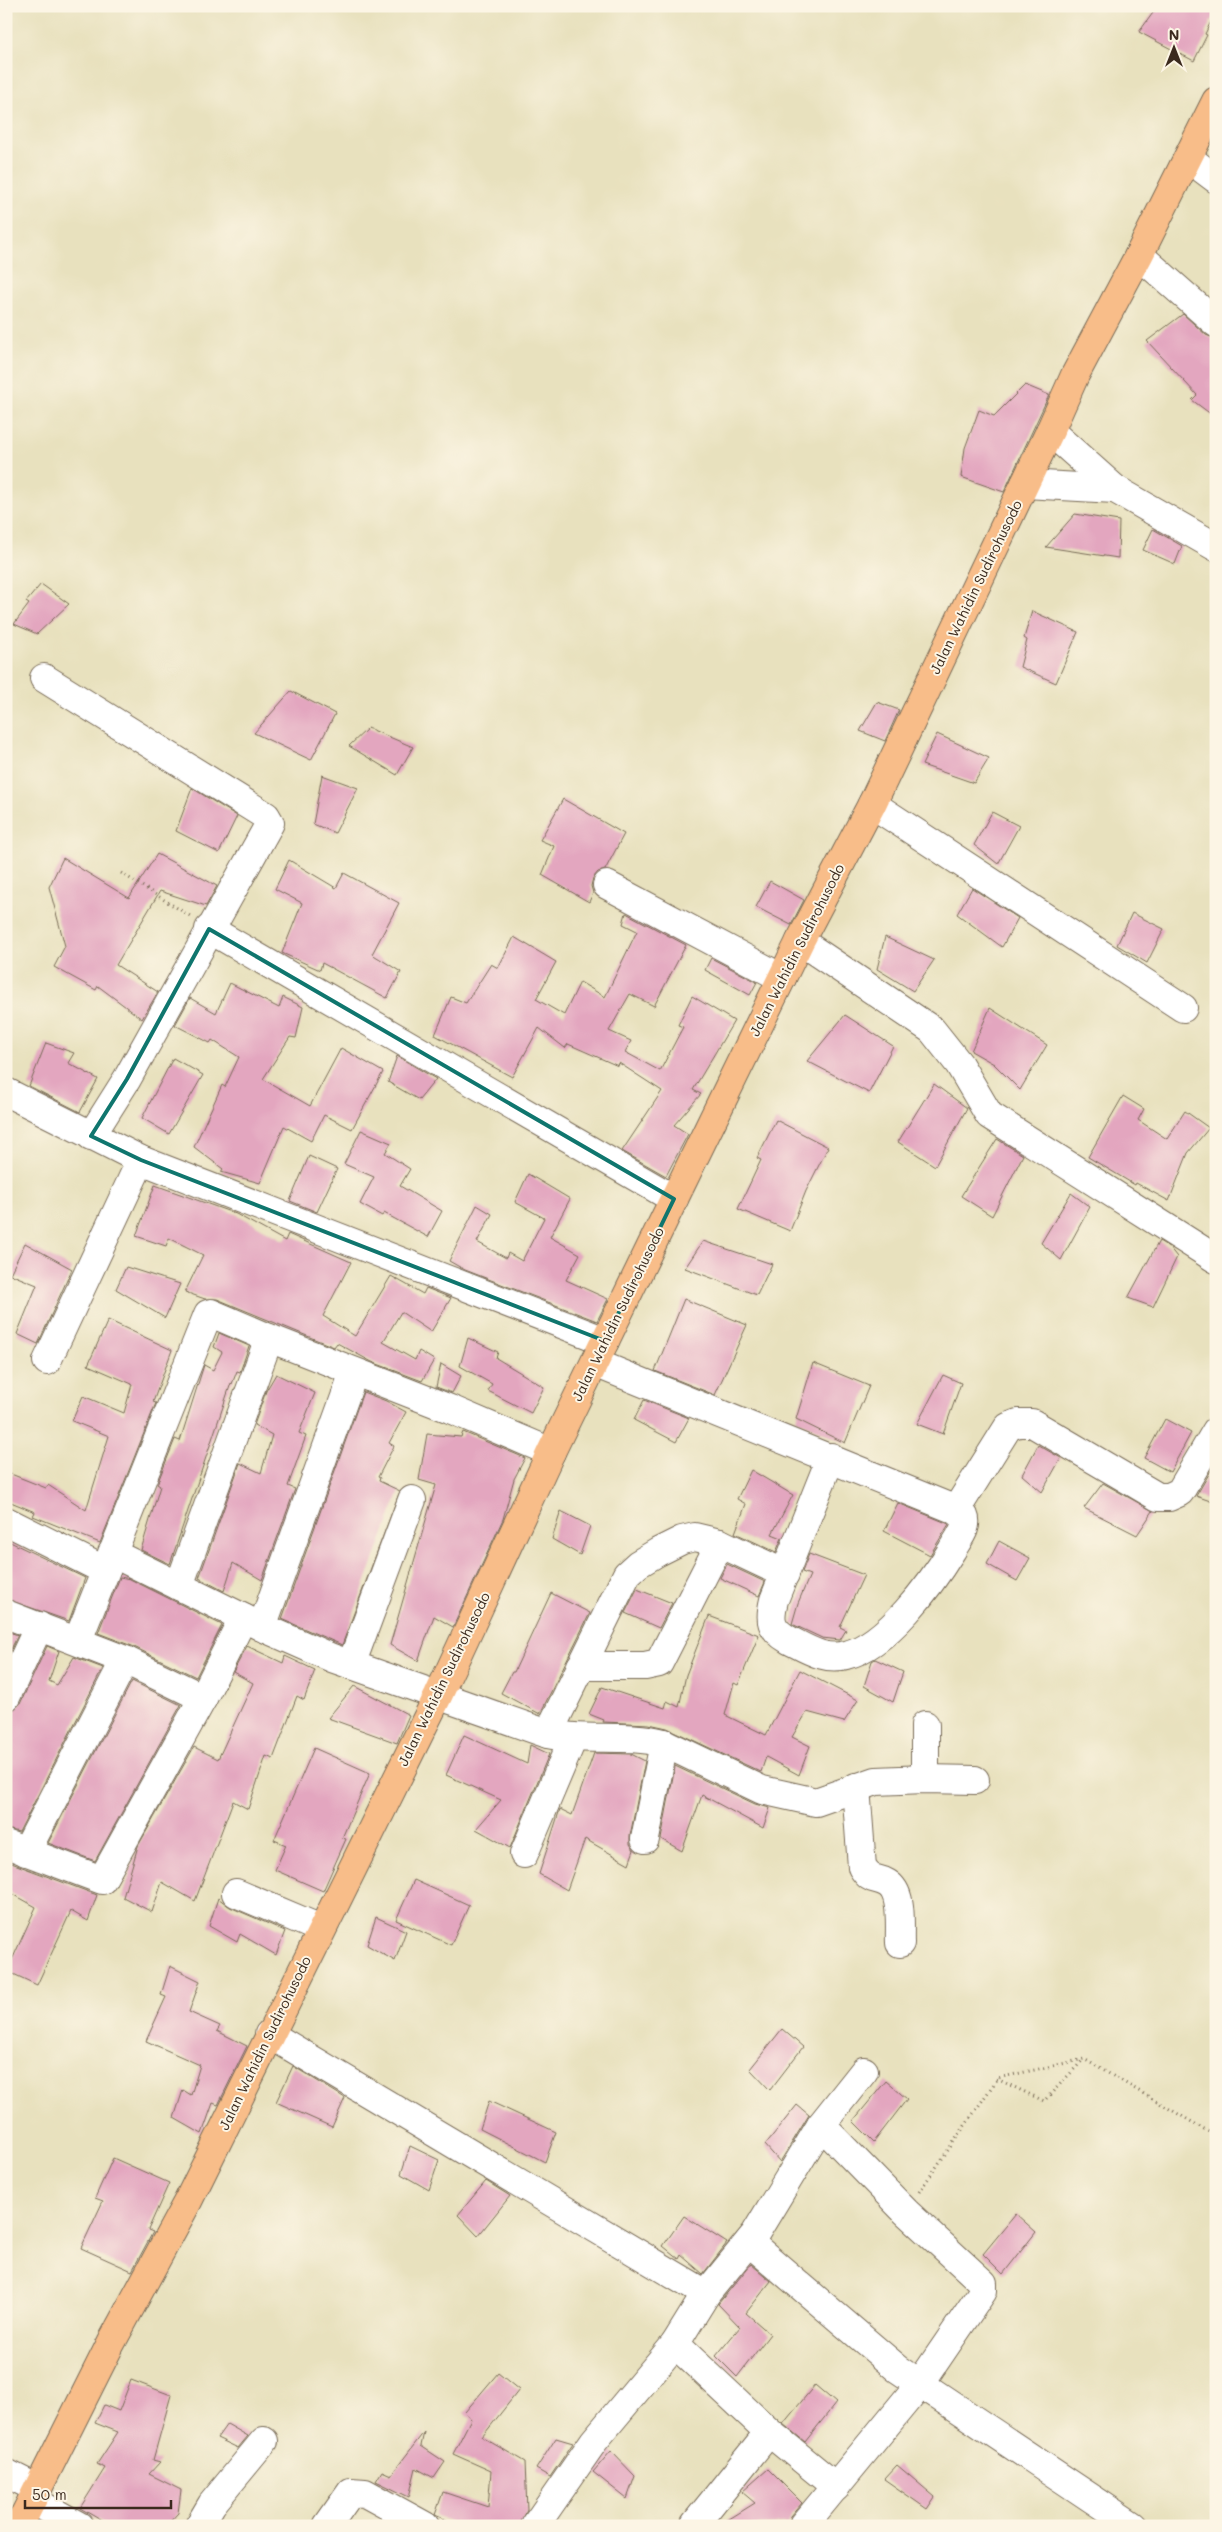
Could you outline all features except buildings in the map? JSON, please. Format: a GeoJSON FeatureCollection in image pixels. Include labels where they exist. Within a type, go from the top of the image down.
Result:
{"type":"FeatureCollection","features":[{"type":"Feature","properties":{"kind":"highway","name":"Jalan Wahidin Sudirohusodo"},"geometry":{"type":"LineString","coordinates":[[19,2526],[111,2343],[188,2201],[438,1696],[551,1452],[800,941],[872,804],[1075,375],[1140,255],[1216,101]]}},
{"type":"Feature","properties":{"kind":"street"},"geometry":{"type":"LineString","coordinates":[[1188,158],[1216,179]]}},
{"type":"Feature","properties":{"kind":"street"},"geometry":{"type":"LineString","coordinates":[[1140,255],[1216,323]]}},
{"type":"Feature","properties":{"kind":"street"},"geometry":{"type":"LineString","coordinates":[[1050,431],[1115,489],[1216,547]]}},
{"type":"Feature","properties":{"kind":"street"},"geometry":{"type":"LineString","coordinates":[[1025,484],[1115,489]]}},
{"type":"Feature","properties":{"kind":"street"},"geometry":{"type":"LineString","coordinates":[[44,678],[214,782],[267,818],[269,827],[209,929],[127,1079],[91,1136]]}},
{"type":"Feature","properties":{"kind":"street"},"geometry":{"type":"LineString","coordinates":[[872,804],[1183,1008]]}},
{"type":"Feature","properties":{"kind":"street"},"geometry":{"type":"LineString","coordinates":[[607,885],[782,978]]}},
{"type":"Feature","properties":{"kind":"street"},"geometry":{"type":"LineString","coordinates":[[209,929],[674,1199]]}},
{"type":"Feature","properties":{"kind":"street"},"geometry":{"type":"LineString","coordinates":[[800,941],[928,1027],[959,1064],[990,1115],[1216,1259]]}},
{"type":"Feature","properties":{"kind":"street"},"geometry":{"type":"LineString","coordinates":[[6,1092],[141,1160],[600,1352],[831,1458],[956,1510],[964,1516],[965,1528],[931,1583],[904,1614],[885,1631],[850,1654],[831,1658],[815,1653],[780,1634],[773,1628],[770,1616],[831,1458]]}},
{"type":"Feature","properties":{"kind":"street"},"geometry":{"type":"LineString","coordinates":[[47,1361],[141,1160]]}},
{"type":"Feature","properties":{"kind":"street"},"geometry":{"type":"LineString","coordinates":[[78,1640],[208,1314],[212,1312],[269,1338],[551,1452]]}},
{"type":"Feature","properties":{"kind":"street"},"geometry":{"type":"LineString","coordinates":[[179,1586],[269,1338]]}},
{"type":"Feature","properties":{"kind":"street"},"geometry":{"type":"LineString","coordinates":[[125,1660],[16,1848],[102,1880],[202,1698],[252,1623],[354,1372]]}},
{"type":"Feature","properties":{"kind":"street"},"geometry":{"type":"LineString","coordinates":[[956,1510],[1008,1427],[1018,1423],[1032,1423],[1158,1497],[1169,1497],[1180,1492],[1216,1431]]}},
{"type":"Feature","properties":{"kind":"street"},"geometry":{"type":"LineString","coordinates":[[351,1665],[412,1500]]}},
{"type":"Feature","properties":{"kind":"street"},"geometry":{"type":"LineString","coordinates":[[6,1521],[108,1562],[179,1586],[252,1623],[351,1665],[438,1696],[560,1736],[642,1738],[664,1743],[762,1790],[793,1799],[816,1802],[876,1781],[925,1778],[975,1780]]}},
{"type":"Feature","properties":{"kind":"street"},"geometry":{"type":"LineString","coordinates":[[524,1854],[581,1666],[632,1568],[682,1540],[701,1538],[720,1543],[785,1574]]}},
{"type":"Feature","properties":{"kind":"street"},"geometry":{"type":"LineString","coordinates":[[581,1666],[646,1666],[659,1663],[720,1543]]}},
{"type":"Feature","properties":{"kind":"street"},"geometry":{"type":"LineString","coordinates":[[6,1614],[78,1640],[125,1660],[202,1698]]}},
{"type":"Feature","properties":{"kind":"street"},"geometry":{"type":"LineString","coordinates":[[6,1697],[39,1626]]}},
{"type":"Feature","properties":{"kind":"street"},"geometry":{"type":"LineString","coordinates":[[925,1725],[925,1778]]}},
{"type":"Feature","properties":{"kind":"street"},"geometry":{"type":"LineString","coordinates":[[646,1839],[664,1743]]}},
{"type":"Feature","properties":{"kind":"street"},"geometry":{"type":"LineString","coordinates":[[856,1787],[862,1867],[867,1875],[875,1880],[887,1883],[896,1893],[899,1908],[900,1943]]}},
{"type":"Feature","properties":{"kind":"street"},"geometry":{"type":"LineString","coordinates":[[236,1893],[321,1929]]}},
{"type":"Feature","properties":{"kind":"street"},"geometry":{"type":"LineString","coordinates":[[269,2034],[706,2294]]}},
{"type":"Feature","properties":{"kind":"street"},"geometry":{"type":"LineString","coordinates":[[535,2526],[594,2441],[675,2344],[706,2294],[749,2242],[821,2125],[864,2071]]}},
{"type":"Feature","properties":{"kind":"street"},"geometry":{"type":"LineString","coordinates":[[803,2526],[920,2385],[984,2287],[979,2279],[906,2212],[821,2125]]}},
{"type":"Feature","properties":{"kind":"street"},"geometry":{"type":"LineString","coordinates":[[749,2242],[808,2291],[854,2334],[920,2385],[1132,2526]]}},
{"type":"Feature","properties":{"kind":"street"},"geometry":{"type":"LineString","coordinates":[[675,2344],[769,2432],[836,2487]]}},
{"type":"Feature","properties":{"kind":"street"},"geometry":{"type":"LineString","coordinates":[[695,2524],[769,2432]]}},
{"type":"Feature","properties":{"kind":"street"},"geometry":{"type":"LineString","coordinates":[[199,2526],[212,2504],[264,2441]]}},
{"type":"Feature","properties":{"kind":"street"},"geometry":{"type":"LineString","coordinates":[[6,2474],[79,2526]]}},
{"type":"Feature","properties":{"kind":"street"},"geometry":{"type":"LineString","coordinates":[[327,2526],[351,2492],[365,2493],[425,2526]]}},
{"type":"Feature","properties":{"kind":"path"},"geometry":{"type":"LineString","coordinates":[[121,873],[209,929]]}},
{"type":"Feature","properties":{"kind":"path"},"geometry":{"type":"LineString","coordinates":[[997,2079],[1044,2101],[1084,2059]]}},
{"type":"Feature","properties":{"kind":"path"},"geometry":{"type":"LineString","coordinates":[[906,2212],[997,2079],[1084,2059],[1216,2136]]}},
{"type":"Feature","properties":{"kind":"highlighted area"},"geometry":{"type":"Polygon","coordinates":[[[209,929],[674,1199],[605,1341],[141,1160],[91,1136],[127,1079],[209,929]]]}}]}
